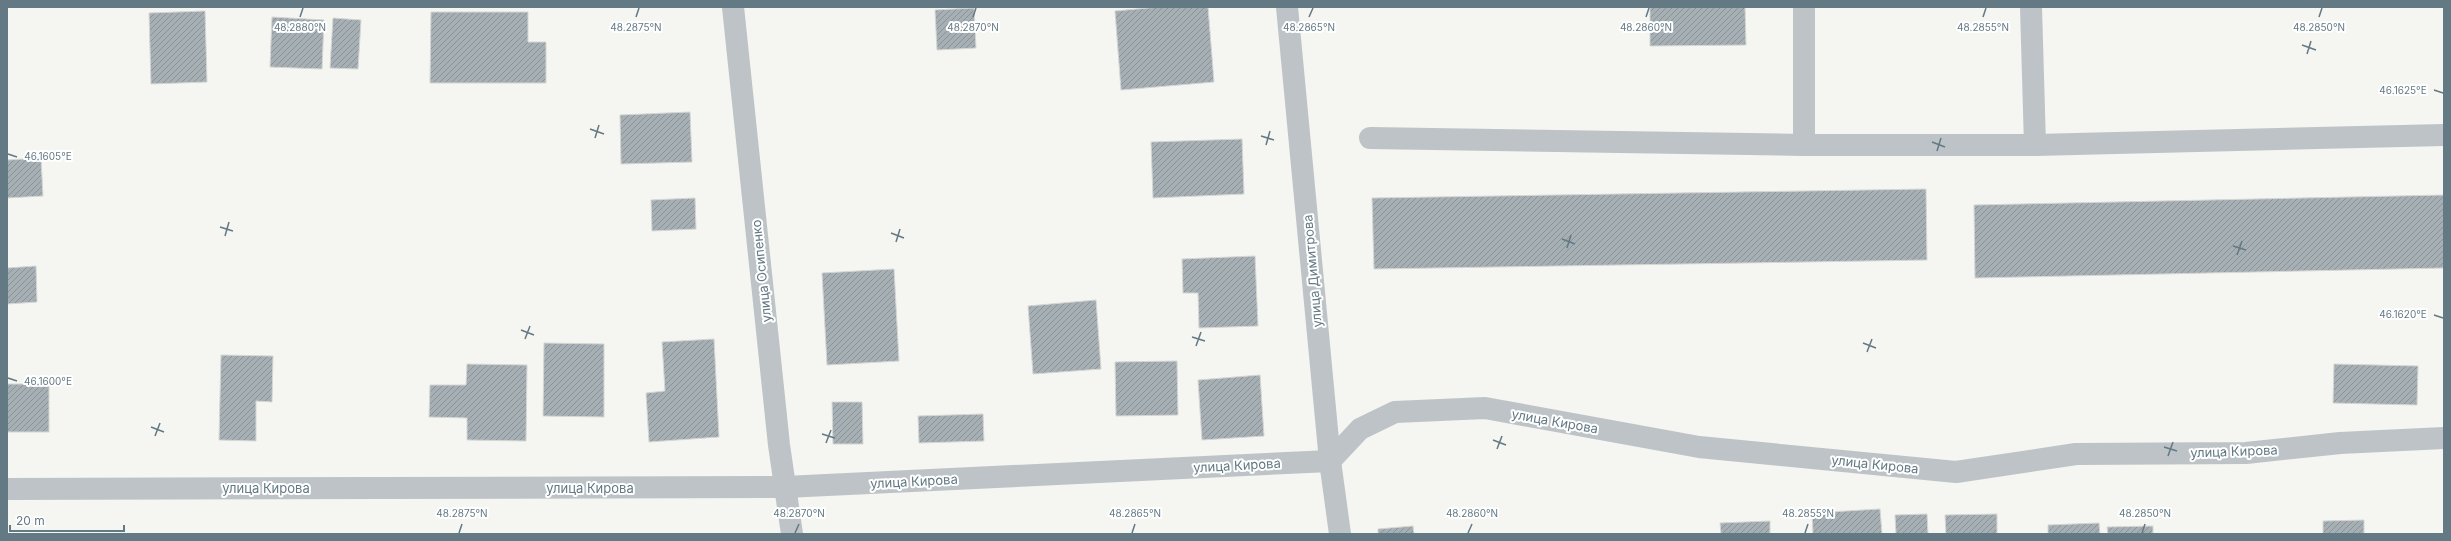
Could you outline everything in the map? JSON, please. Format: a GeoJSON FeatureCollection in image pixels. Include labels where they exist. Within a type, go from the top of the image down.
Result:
{"type":"FeatureCollection","features":[{"type":"Feature","properties":{"kind":"street","name":"улица Осипенко"},"geometry":{"type":"LineString","coordinates":[[733,7],[785,487],[792,534]]}},
{"type":"Feature","properties":{"kind":"street","name":"улица Димитрова"},"geometry":{"type":"LineString","coordinates":[[1287,7],[1330,461],[1340,534]]}},
{"type":"Feature","properties":{"kind":"street"},"geometry":{"type":"LineString","coordinates":[[1804,7],[1804,145]]}},
{"type":"Feature","properties":{"kind":"street"},"geometry":{"type":"LineString","coordinates":[[2031,7],[2036,145]]}},
{"type":"Feature","properties":{"kind":"street"},"geometry":{"type":"LineString","coordinates":[[1370,138],[1804,145],[2036,145],[2444,135]]}},
{"type":"Feature","properties":{"kind":"street","name":"улица Кирова"},"geometry":{"type":"LineString","coordinates":[[7,489],[785,487],[1330,461],[1360,430],[1395,412],[1485,408],[1699,447],[1956,472],[2076,454],[2147,452],[2246,453],[2340,443],[2444,438]]}},
{"type":"Feature","properties":{"kind":"building"},"geometry":{"type":"Polygon","coordinates":[[[1159,7],[1208,7],[1214,82],[1121,90],[1115,11],[1159,7]]]}},
{"type":"Feature","properties":{"kind":"building"},"geometry":{"type":"Polygon","coordinates":[[[1650,7],[1745,7],[1746,45],[1650,46],[1650,7]]]}},
{"type":"Feature","properties":{"kind":"building"},"geometry":{"type":"Polygon","coordinates":[[[974,8],[976,48],[937,50],[935,10],[974,8]]]}},
{"type":"Feature","properties":{"kind":"building"},"geometry":{"type":"Polygon","coordinates":[[[205,11],[207,82],[151,84],[149,13],[205,11]]]}},
{"type":"Feature","properties":{"kind":"building"},"geometry":{"type":"Polygon","coordinates":[[[431,12],[528,12],[528,42],[546,42],[546,83],[430,83],[431,12]]]}},
{"type":"Feature","properties":{"kind":"building"},"geometry":{"type":"Polygon","coordinates":[[[272,17],[324,20],[322,69],[270,67],[272,17]]]}},
{"type":"Feature","properties":{"kind":"building"},"geometry":{"type":"Polygon","coordinates":[[[333,18],[361,20],[358,69],[330,68],[333,18]]]}},
{"type":"Feature","properties":{"kind":"building"},"geometry":{"type":"Polygon","coordinates":[[[690,112],[692,162],[621,164],[620,115],[690,112]]]}},
{"type":"Feature","properties":{"kind":"building"},"geometry":{"type":"Polygon","coordinates":[[[1242,139],[1244,194],[1153,198],[1151,142],[1242,139]]]}},
{"type":"Feature","properties":{"kind":"building"},"geometry":{"type":"Polygon","coordinates":[[[41,158],[43,196],[7,198],[7,160],[41,158]]]}},
{"type":"Feature","properties":{"kind":"building"},"geometry":{"type":"Polygon","coordinates":[[[1926,189],[1927,260],[1374,269],[1372,198],[1926,189]]]}},
{"type":"Feature","properties":{"kind":"building"},"geometry":{"type":"Polygon","coordinates":[[[2444,195],[2444,268],[1975,278],[1974,205],[2444,195]]]}},
{"type":"Feature","properties":{"kind":"building"},"geometry":{"type":"Polygon","coordinates":[[[695,198],[696,229],[652,231],[651,200],[695,198]]]}},
{"type":"Feature","properties":{"kind":"building"},"geometry":{"type":"Polygon","coordinates":[[[1255,256],[1258,326],[1199,328],[1198,293],[1183,293],[1182,259],[1255,256]]]}},
{"type":"Feature","properties":{"kind":"building"},"geometry":{"type":"Polygon","coordinates":[[[36,266],[37,302],[7,304],[7,268],[36,266]]]}},
{"type":"Feature","properties":{"kind":"building"},"geometry":{"type":"Polygon","coordinates":[[[894,269],[899,361],[827,365],[822,273],[894,269]]]}},
{"type":"Feature","properties":{"kind":"building"},"geometry":{"type":"Polygon","coordinates":[[[1096,300],[1101,369],[1033,374],[1028,306],[1096,300]]]}},
{"type":"Feature","properties":{"kind":"building"},"geometry":{"type":"Polygon","coordinates":[[[714,339],[719,437],[649,442],[646,393],[665,391],[662,342],[714,339]]]}},
{"type":"Feature","properties":{"kind":"building"},"geometry":{"type":"Polygon","coordinates":[[[544,343],[604,344],[604,417],[543,416],[544,343]]]}},
{"type":"Feature","properties":{"kind":"building"},"geometry":{"type":"Polygon","coordinates":[[[221,355],[273,356],[272,402],[256,401],[256,441],[219,440],[221,355]]]}},
{"type":"Feature","properties":{"kind":"building"},"geometry":{"type":"Polygon","coordinates":[[[1177,361],[1178,415],[1116,416],[1115,362],[1177,361]]]}},
{"type":"Feature","properties":{"kind":"building"},"geometry":{"type":"Polygon","coordinates":[[[467,364],[527,365],[526,441],[467,440],[467,418],[429,417],[430,385],[466,385],[467,364]]]}},
{"type":"Feature","properties":{"kind":"building"},"geometry":{"type":"Polygon","coordinates":[[[2334,364],[2418,366],[2417,405],[2333,403],[2334,364]]]}},
{"type":"Feature","properties":{"kind":"building"},"geometry":{"type":"Polygon","coordinates":[[[1260,375],[1264,436],[1202,440],[1198,380],[1260,375]]]}},
{"type":"Feature","properties":{"kind":"building"},"geometry":{"type":"Polygon","coordinates":[[[7,384],[49,384],[49,432],[7,432],[7,384]]]}},
{"type":"Feature","properties":{"kind":"building"},"geometry":{"type":"Polygon","coordinates":[[[832,402],[862,402],[863,444],[833,444],[832,402]]]}},
{"type":"Feature","properties":{"kind":"building"},"geometry":{"type":"Polygon","coordinates":[[[983,414],[984,441],[919,443],[918,416],[983,414]]]}},
{"type":"Feature","properties":{"kind":"building"},"geometry":{"type":"Polygon","coordinates":[[[1880,509],[1882,534],[1813,534],[1812,513],[1880,509]]]}},
{"type":"Feature","properties":{"kind":"building"},"geometry":{"type":"Polygon","coordinates":[[[1927,514],[1928,534],[1896,534],[1895,515],[1927,514]]]}},
{"type":"Feature","properties":{"kind":"building"},"geometry":{"type":"Polygon","coordinates":[[[1997,514],[1997,534],[1946,534],[1945,515],[1997,514]]]}},
{"type":"Feature","properties":{"kind":"building"},"geometry":{"type":"Polygon","coordinates":[[[2364,520],[2364,534],[2323,534],[2323,521],[2364,520]]]}},
{"type":"Feature","properties":{"kind":"building"},"geometry":{"type":"Polygon","coordinates":[[[1770,521],[1770,534],[1721,534],[1720,523],[1770,521]]]}},
{"type":"Feature","properties":{"kind":"building"},"geometry":{"type":"Polygon","coordinates":[[[2099,523],[2100,534],[2048,534],[2048,525],[2099,523]]]}},
{"type":"Feature","properties":{"kind":"building"},"geometry":{"type":"Polygon","coordinates":[[[1413,526],[1414,534],[1378,534],[1378,529],[1413,526]]]}},
{"type":"Feature","properties":{"kind":"building"},"geometry":{"type":"Polygon","coordinates":[[[2153,526],[2153,534],[2108,534],[2107,527],[2153,526]]]}}]}
